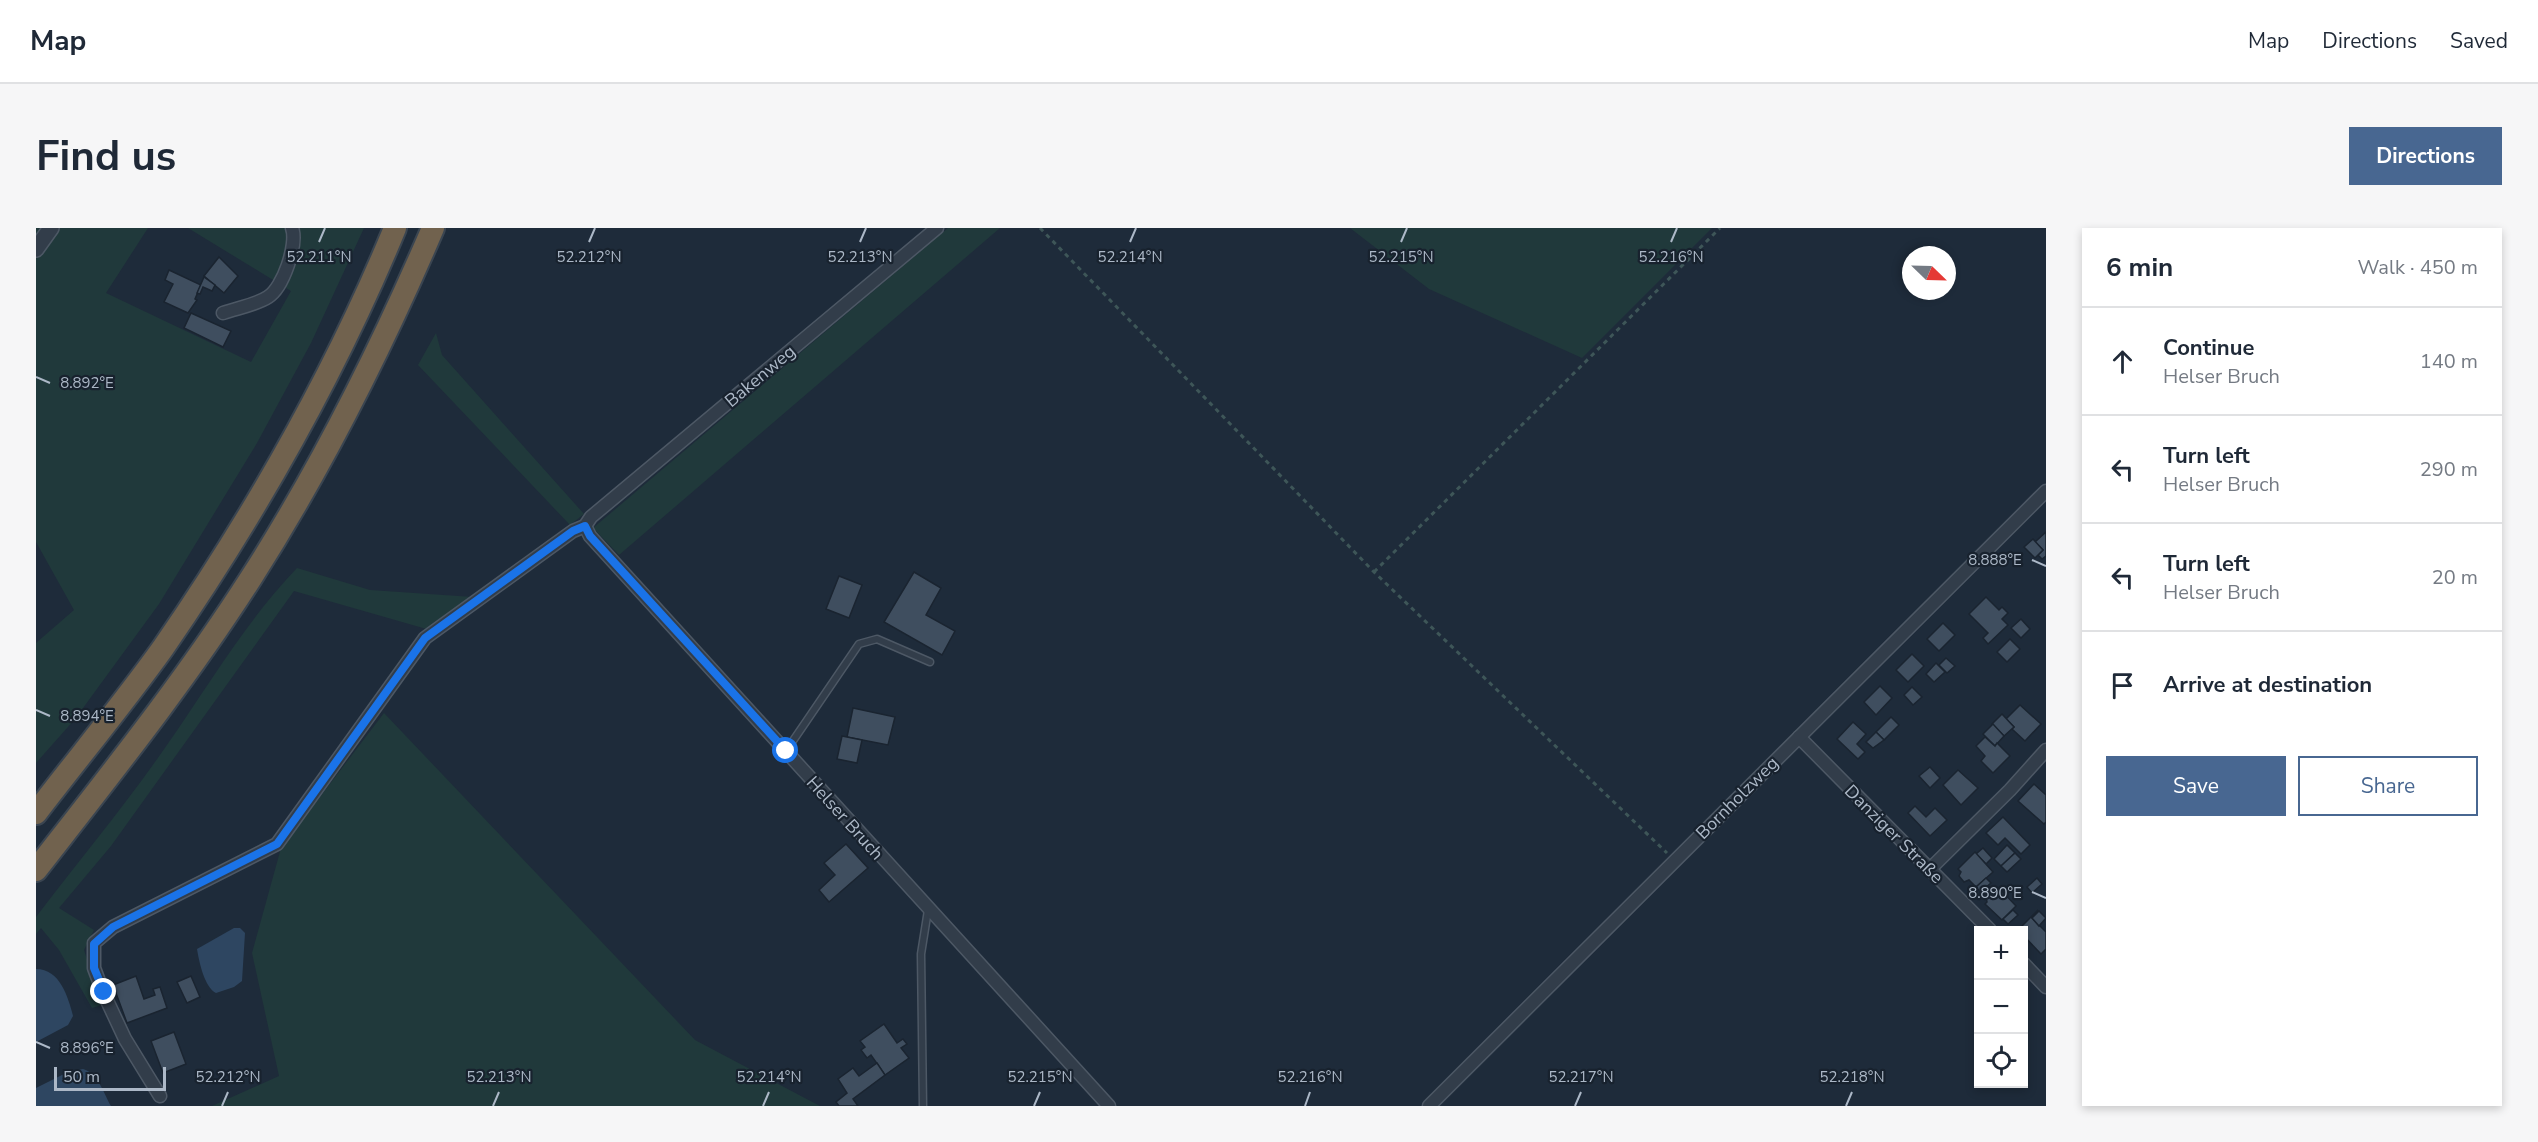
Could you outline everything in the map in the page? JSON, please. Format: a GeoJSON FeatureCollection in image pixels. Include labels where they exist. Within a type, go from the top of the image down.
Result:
{"type":"FeatureCollection","features":[{"type":"Feature","properties":{"kind":"highway"},"geometry":{"type":"LineString","coordinates":[[36,813],[162,649],[242,528],[297,433],[346,336],[395,228]]}},
{"type":"Feature","properties":{"kind":"highway"},"geometry":{"type":"LineString","coordinates":[[36,870],[163,708],[251,579],[297,502],[365,379],[433,228]]}},
{"type":"Feature","properties":{"kind":"street"},"geometry":{"type":"LineString","coordinates":[[36,249],[51,228]]}},
{"type":"Feature","properties":{"kind":"street"},"geometry":{"type":"LineString","coordinates":[[223,312],[270,297],[290,264],[294,234],[292,228]]}},
{"type":"Feature","properties":{"kind":"street","name":"Bakenweg"},"geometry":{"type":"LineString","coordinates":[[585,526],[600,509],[937,228]]}},
{"type":"Feature","properties":{"kind":"street","name":"Bornholzweg"},"geometry":{"type":"LineString","coordinates":[[1429,1106],[2046,492]]}},
{"type":"Feature","properties":{"kind":"street"},"geometry":{"type":"LineString","coordinates":[[160,1096],[125,1039],[104,992],[94,968],[94,944],[113,927],[277,844],[425,638],[573,531],[585,526]]}},
{"type":"Feature","properties":{"kind":"street","name":"Helser Bruch"},"geometry":{"type":"LineString","coordinates":[[585,526],[590,536],[1109,1106]]}},
{"type":"Feature","properties":{"kind":"street","name":"Danziger Straße"},"geometry":{"type":"LineString","coordinates":[[1799,737],[1986,926]]}},
{"type":"Feature","properties":{"kind":"street"},"geometry":{"type":"LineString","coordinates":[[1930,870],[2010,790],[2046,750]]}},
{"type":"Feature","properties":{"kind":"street"},"geometry":{"type":"LineString","coordinates":[[2028,968],[2046,987]]}},
{"type":"Feature","properties":{"kind":"lane"},"geometry":{"type":"LineString","coordinates":[[786,751],[859,644],[877,639],[930,663]]}},
{"type":"Feature","properties":{"kind":"lane"},"geometry":{"type":"LineString","coordinates":[[923,1106],[921,954],[928,909]]}},
{"type":"Feature","properties":{"kind":"path"},"geometry":{"type":"LineString","coordinates":[[1040,228],[1374,572],[1675,861]]}},
{"type":"Feature","properties":{"kind":"path"},"geometry":{"type":"LineString","coordinates":[[1374,572],[1720,228]]}},
{"type":"Feature","properties":{"kind":"green space"},"geometry":{"type":"Polygon","coordinates":[[[36,228],[148,228],[106,293],[251,362],[291,291],[188,228],[364,228],[311,343],[257,443],[159,604],[75,719],[36,763],[36,643],[74,610],[36,542],[36,228]]]}},
{"type":"Feature","properties":{"kind":"green space"},"geometry":{"type":"Polygon","coordinates":[[[948,228],[1000,228],[619,555],[593,528],[948,228]]]}},
{"type":"Feature","properties":{"kind":"green space"},"geometry":{"type":"Polygon","coordinates":[[[1350,228],[1712,228],[1582,358],[1429,289],[1350,228]]]}},
{"type":"Feature","properties":{"kind":"green space"},"geometry":{"type":"Polygon","coordinates":[[[436,333],[442,355],[584,514],[570,525],[418,365],[436,333]]]}},
{"type":"Feature","properties":{"kind":"green space"},"geometry":{"type":"Polygon","coordinates":[[[297,568],[370,590],[473,597],[430,630],[294,591],[111,846],[59,908],[94,930],[84,950],[102,1005],[92,1008],[59,950],[41,928],[36,934],[36,917],[121,808],[245,630],[297,568]]]}},
{"type":"Feature","properties":{"kind":"green space"},"geometry":{"type":"Polygon","coordinates":[[[384,713],[695,1040],[820,1106],[212,1106],[279,1076],[252,953],[281,848],[384,713]]]}},
{"type":"Feature","properties":{"kind":"water"},"geometry":{"type":"Polygon","coordinates":[[[234,928],[240,928],[245,933],[242,981],[234,987],[216,993],[205,980],[197,949],[234,928]]]}},
{"type":"Feature","properties":{"kind":"water"},"geometry":{"type":"Polygon","coordinates":[[[36,969],[51,974],[62,985],[73,1016],[68,1025],[36,1042],[36,969]]]}},
{"type":"Feature","properties":{"kind":"water"},"geometry":{"type":"Polygon","coordinates":[[[83,1069],[97,1079],[111,1106],[36,1106],[36,1088],[68,1072],[83,1069]]]}},
{"type":"Feature","properties":{"kind":"building"},"geometry":{"type":"Polygon","coordinates":[[[219,257],[238,276],[224,293],[204,276],[219,257]]]}},
{"type":"Feature","properties":{"kind":"building"},"geometry":{"type":"Polygon","coordinates":[[[169,270],[201,285],[195,299],[197,300],[188,313],[164,302],[173,284],[165,280],[169,270]]]}},
{"type":"Feature","properties":{"kind":"building"},"geometry":{"type":"Polygon","coordinates":[[[204,277],[215,285],[212,291],[203,287],[200,294],[197,293],[204,277]]]}},
{"type":"Feature","properties":{"kind":"building"},"geometry":{"type":"Polygon","coordinates":[[[191,313],[231,331],[223,347],[184,328],[191,313]]]}},
{"type":"Feature","properties":{"kind":"building"},"geometry":{"type":"Polygon","coordinates":[[[2046,532],[2046,556],[2042,559],[2038,555],[2043,550],[2035,542],[2046,532]]]}},
{"type":"Feature","properties":{"kind":"building"},"geometry":{"type":"Polygon","coordinates":[[[2033,539],[2043,550],[2035,558],[2024,547],[2033,539]]]}},
{"type":"Feature","properties":{"kind":"building"},"geometry":{"type":"Polygon","coordinates":[[[914,572],[941,588],[926,615],[955,631],[942,655],[884,622],[914,572]]]}},
{"type":"Feature","properties":{"kind":"building"},"geometry":{"type":"Polygon","coordinates":[[[839,576],[862,585],[849,618],[826,609],[839,576]]]}},
{"type":"Feature","properties":{"kind":"building"},"geometry":{"type":"Polygon","coordinates":[[[1986,597],[1999,610],[2002,607],[2008,613],[2002,619],[2008,625],[1988,644],[1983,638],[1988,633],[1969,614],[1986,597]]]}},
{"type":"Feature","properties":{"kind":"building"},"geometry":{"type":"Polygon","coordinates":[[[2021,619],[2030,629],[2021,638],[2011,628],[2021,619]]]}},
{"type":"Feature","properties":{"kind":"building"},"geometry":{"type":"Polygon","coordinates":[[[1943,623],[1955,635],[1939,651],[1927,639],[1943,623]]]}},
{"type":"Feature","properties":{"kind":"building"},"geometry":{"type":"Polygon","coordinates":[[[2010,639],[2020,649],[2007,662],[1997,652],[2010,639]]]}},
{"type":"Feature","properties":{"kind":"building"},"geometry":{"type":"Polygon","coordinates":[[[1912,654],[1924,666],[1908,682],[1896,670],[1912,654]]]}},
{"type":"Feature","properties":{"kind":"building"},"geometry":{"type":"Polygon","coordinates":[[[1946,658],[1955,666],[1947,673],[1939,665],[1946,658]]]}},
{"type":"Feature","properties":{"kind":"building"},"geometry":{"type":"Polygon","coordinates":[[[1936,663],[1945,672],[1934,682],[1926,674],[1936,663]]]}},
{"type":"Feature","properties":{"kind":"building"},"geometry":{"type":"Polygon","coordinates":[[[1880,686],[1892,698],[1876,715],[1864,702],[1880,686]]]}},
{"type":"Feature","properties":{"kind":"building"},"geometry":{"type":"Polygon","coordinates":[[[1912,687],[1922,697],[1913,705],[1904,695],[1912,687]]]}},
{"type":"Feature","properties":{"kind":"building"},"geometry":{"type":"Polygon","coordinates":[[[2020,705],[2041,724],[2025,741],[2012,729],[2014,727],[2006,719],[2020,705]]]}},
{"type":"Feature","properties":{"kind":"building"},"geometry":{"type":"Polygon","coordinates":[[[853,708],[895,717],[888,745],[847,737],[853,708]]]}},
{"type":"Feature","properties":{"kind":"building"},"geometry":{"type":"Polygon","coordinates":[[[2002,714],[2014,727],[2004,736],[1992,724],[2002,714]]]}},
{"type":"Feature","properties":{"kind":"building"},"geometry":{"type":"Polygon","coordinates":[[[1891,717],[1899,725],[1884,740],[1876,732],[1891,717]]]}},
{"type":"Feature","properties":{"kind":"building"},"geometry":{"type":"Polygon","coordinates":[[[1853,722],[1866,734],[1857,744],[1865,752],[1858,759],[1837,739],[1853,722]]]}},
{"type":"Feature","properties":{"kind":"building"},"geometry":{"type":"Polygon","coordinates":[[[1993,724],[2004,736],[1995,746],[1983,734],[1993,724]]]}},
{"type":"Feature","properties":{"kind":"building"},"geometry":{"type":"Polygon","coordinates":[[[1876,732],[1884,740],[1873,748],[1866,742],[1876,732]]]}},
{"type":"Feature","properties":{"kind":"building"},"geometry":{"type":"Polygon","coordinates":[[[842,736],[862,740],[857,763],[837,759],[842,736]]]}},
{"type":"Feature","properties":{"kind":"building"},"geometry":{"type":"Polygon","coordinates":[[[1985,737],[1995,746],[1997,743],[2010,756],[1993,773],[1981,761],[1985,756],[1976,746],[1985,737]]]}},
{"type":"Feature","properties":{"kind":"building"},"geometry":{"type":"Polygon","coordinates":[[[1930,767],[1940,778],[1930,788],[1919,776],[1930,767]]]}},
{"type":"Feature","properties":{"kind":"building"},"geometry":{"type":"Polygon","coordinates":[[[1958,770],[1978,788],[1961,805],[1943,785],[1958,770]]]}},
{"type":"Feature","properties":{"kind":"building"},"geometry":{"type":"Polygon","coordinates":[[[2034,784],[2046,795],[2046,822],[2044,824],[2018,801],[2034,784]]]}},
{"type":"Feature","properties":{"kind":"building"},"geometry":{"type":"Polygon","coordinates":[[[1915,806],[1926,817],[1935,808],[1947,820],[1930,836],[1908,813],[1915,806]]]}},
{"type":"Feature","properties":{"kind":"building"},"geometry":{"type":"Polygon","coordinates":[[[2003,817],[2030,845],[2021,854],[2005,838],[1998,845],[1986,833],[2003,817]]]}},
{"type":"Feature","properties":{"kind":"building"},"geometry":{"type":"Polygon","coordinates":[[[846,844],[868,868],[829,902],[819,890],[835,875],[824,863],[846,844]]]}},
{"type":"Feature","properties":{"kind":"building"},"geometry":{"type":"Polygon","coordinates":[[[2007,845],[2015,853],[2001,866],[1994,859],[2007,845]]]}},
{"type":"Feature","properties":{"kind":"building"},"geometry":{"type":"Polygon","coordinates":[[[1983,848],[1992,858],[1986,864],[1976,854],[1983,848]]]}},
{"type":"Feature","properties":{"kind":"building"},"geometry":{"type":"Polygon","coordinates":[[[1975,852],[1993,872],[1976,887],[1969,880],[1964,882],[1959,876],[1961,872],[1958,869],[1975,852]]]}},
{"type":"Feature","properties":{"kind":"building"},"geometry":{"type":"Polygon","coordinates":[[[2015,853],[2021,859],[2007,872],[2001,866],[2015,853]]]}},
{"type":"Feature","properties":{"kind":"building"},"geometry":{"type":"Polygon","coordinates":[[[1986,878],[1991,883],[1980,892],[1976,887],[1986,878]]]}},
{"type":"Feature","properties":{"kind":"building"},"geometry":{"type":"Polygon","coordinates":[[[2037,878],[2042,884],[2032,893],[2027,887],[2037,878]]]}},
{"type":"Feature","properties":{"kind":"building"},"geometry":{"type":"Polygon","coordinates":[[[2000,889],[2016,906],[2002,920],[1985,904],[1989,894],[1994,896],[2000,889]]]}},
{"type":"Feature","properties":{"kind":"building"},"geometry":{"type":"Polygon","coordinates":[[[2013,910],[2018,915],[2008,924],[2003,919],[2013,910]]]}},
{"type":"Feature","properties":{"kind":"building"},"geometry":{"type":"Polygon","coordinates":[[[2038,910],[2032,918],[2046,932],[2046,949],[2041,954],[2028,940],[2028,926],[2022,926],[2038,910]]]}},
{"type":"Feature","properties":{"kind":"building"},"geometry":{"type":"Polygon","coordinates":[[[2039,911],[2046,918],[2039,926],[2032,918],[2039,911]]]}},
{"type":"Feature","properties":{"kind":"building"},"geometry":{"type":"Polygon","coordinates":[[[136,976],[144,999],[155,995],[153,989],[160,987],[167,1008],[127,1023],[113,985],[136,976]]]}},
{"type":"Feature","properties":{"kind":"building"},"geometry":{"type":"Polygon","coordinates":[[[191,976],[200,997],[187,1003],[177,982],[191,976]]]}},
{"type":"Feature","properties":{"kind":"building"},"geometry":{"type":"Polygon","coordinates":[[[884,1024],[897,1043],[903,1039],[907,1044],[901,1048],[909,1058],[885,1075],[871,1055],[867,1058],[861,1050],[865,1047],[860,1041],[884,1024]]]}},
{"type":"Feature","properties":{"kind":"building"},"geometry":{"type":"Polygon","coordinates":[[[174,1032],[186,1064],[163,1073],[151,1041],[174,1032]]]}},
{"type":"Feature","properties":{"kind":"building"},"geometry":{"type":"Polygon","coordinates":[[[877,1063],[885,1075],[853,1099],[858,1106],[839,1106],[836,1102],[847,1093],[838,1079],[853,1068],[859,1076],[877,1063]]]}},
{"type":"Feature","properties":{"kind":"route"},"geometry":{"type":"LineString","coordinates":[[104,992],[94,968],[94,944],[113,927],[277,844],[425,638],[573,531],[585,526],[590,536],[786,751]]}}]}
